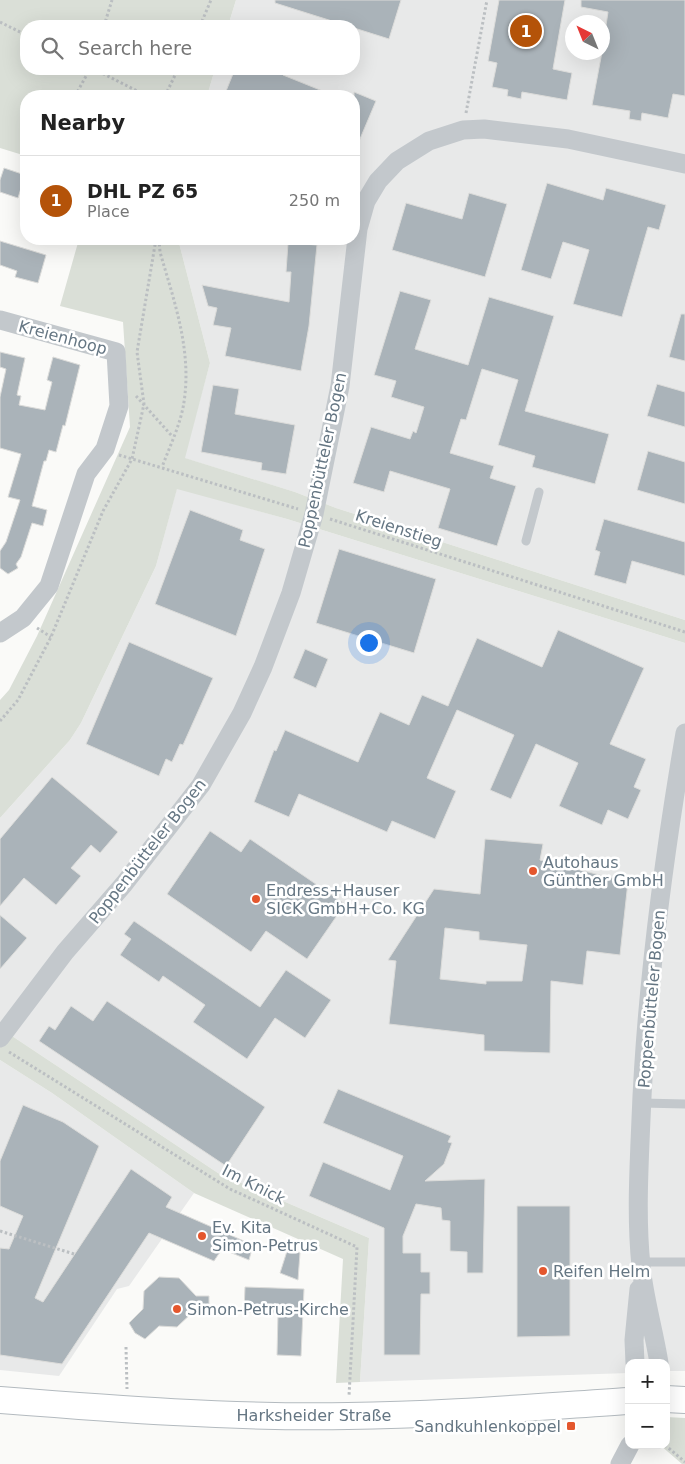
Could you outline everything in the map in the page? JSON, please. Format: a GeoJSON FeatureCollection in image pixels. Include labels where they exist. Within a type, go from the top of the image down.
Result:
{"type":"FeatureCollection","features":[{"type":"Feature","properties":{"kind":"main road","name":"Harksheider Straße"},"geometry":{"type":"LineString","coordinates":[[0,1400],[156,1412],[348,1416],[414,1415],[625,1401]]}},
{"type":"Feature","properties":{"kind":"main road"},"geometry":{"type":"LineString","coordinates":[[670,1400],[685,1400]]}},
{"type":"Feature","properties":{"kind":"street","name":"Poppenbütteler Bogen"},"geometry":{"type":"LineString","coordinates":[[360,222],[366,202],[378,181],[397,161],[429,141],[463,130],[484,129],[541,135],[612,147],[685,164]]}},
{"type":"Feature","properties":{"kind":"street","name":"Poppenbütteler Bogen"},"geometry":{"type":"LineString","coordinates":[[0,1038],[59,960],[124,884],[201,785],[239,720],[263,667],[290,593],[314,514],[340,386],[356,245]]}},
{"type":"Feature","properties":{"kind":"street","name":"Kreienhoop"},"geometry":{"type":"LineString","coordinates":[[0,320],[116,352],[118,406],[105,449]]}},
{"type":"Feature","properties":{"kind":"street"},"geometry":{"type":"LineString","coordinates":[[0,633],[23,618],[49,586],[86,474],[105,449]]}},
{"type":"Feature","properties":{"kind":"street","name":"Poppenbütteler Bogen"},"geometry":{"type":"LineString","coordinates":[[635,1359],[634,1340],[641,1265],[640,1155],[648,1000],[667,839],[685,733]]}},
{"type":"Feature","properties":{"kind":"street","name":"Poppenbütteler Bogen"},"geometry":{"type":"LineString","coordinates":[[641,1265],[658,1359]]}},
{"type":"Feature","properties":{"kind":"street"},"geometry":{"type":"LineString","coordinates":[[620,1464],[628,1449]]}},
{"type":"Feature","properties":{"kind":"lane"},"geometry":{"type":"LineString","coordinates":[[526,541],[539,492]]}},
{"type":"Feature","properties":{"kind":"lane"},"geometry":{"type":"LineString","coordinates":[[642,1103],[685,1104]]}},
{"type":"Feature","properties":{"kind":"lane"},"geometry":{"type":"LineString","coordinates":[[641,1265],[685,1262]]}},
{"type":"Feature","properties":{"kind":"path"},"geometry":{"type":"LineString","coordinates":[[106,20],[112,0]]}},
{"type":"Feature","properties":{"kind":"path"},"geometry":{"type":"LineString","coordinates":[[203,20],[211,0]]}},
{"type":"Feature","properties":{"kind":"path"},"geometry":{"type":"LineString","coordinates":[[463,130],[487,0]]}},
{"type":"Feature","properties":{"kind":"path"},"geometry":{"type":"LineString","coordinates":[[0,22],[20,32]]}},
{"type":"Feature","properties":{"kind":"path"},"geometry":{"type":"LineString","coordinates":[[79,90],[88,75]]}},
{"type":"Feature","properties":{"kind":"path"},"geometry":{"type":"LineString","coordinates":[[104,75],[135,90]]}},
{"type":"Feature","properties":{"kind":"path"},"geometry":{"type":"LineString","coordinates":[[168,90],[175,75]]}},
{"type":"Feature","properties":{"kind":"path"},"geometry":{"type":"LineString","coordinates":[[159,245],[182,332],[187,369],[184,404],[162,467]]}},
{"type":"Feature","properties":{"kind":"path"},"geometry":{"type":"LineString","coordinates":[[118,376],[173,436]]}},
{"type":"Feature","properties":{"kind":"path","name":"Kreienstieg"},"geometry":{"type":"LineString","coordinates":[[105,449],[685,632]]}},
{"type":"Feature","properties":{"kind":"path","name":"Im Knick"},"geometry":{"type":"LineString","coordinates":[[0,1047],[230,1189],[357,1246],[348,1416]]}},
{"type":"Feature","properties":{"kind":"path"},"geometry":{"type":"LineString","coordinates":[[0,1231],[74,1254]]}},
{"type":"Feature","properties":{"kind":"path"},"geometry":{"type":"LineString","coordinates":[[126,1347],[126,1378]]}},
{"type":"Feature","properties":{"kind":"path"},"geometry":{"type":"LineString","coordinates":[[670,1449],[685,1462]]}},
{"type":"Feature","properties":{"kind":"shaded area"},"geometry":{"type":"Polygon","coordinates":[[[0,0],[236,0],[230,20],[20,20],[20,75],[213,75],[209,90],[20,90],[20,154],[0,148],[0,0]]]}},
{"type":"Feature","properties":{"kind":"shaded area"},"geometry":{"type":"Polygon","coordinates":[[[236,0],[685,0],[685,620],[336,508],[295,492],[184,458],[210,363],[180,245],[360,245],[360,90],[209,90],[213,75],[360,75],[360,20],[230,20],[236,0]]]}},
{"type":"Feature","properties":{"kind":"shaded area"},"geometry":{"type":"Polygon","coordinates":[[[77,245],[180,245],[210,363],[185,458],[295,492],[336,508],[685,620],[685,643],[287,519],[177,489],[156,566],[81,723],[70,740],[0,818],[0,700],[9,690],[37,636],[130,427],[123,322],[60,306],[77,245]]]}},
{"type":"Feature","properties":{"kind":"shaded area"},"geometry":{"type":"Polygon","coordinates":[[[177,488],[287,519],[685,643],[685,1371],[670,1371],[670,1359],[625,1359],[625,1373],[360,1382],[369,1238],[218,1173],[0,1028],[0,818],[70,740],[81,723],[156,566],[177,488]]]}},
{"type":"Feature","properties":{"kind":"shaded area"},"geometry":{"type":"Polygon","coordinates":[[[0,1028],[218,1173],[369,1238],[360,1382],[336,1383],[343,1259],[194,1193],[52,1093],[0,1060],[0,1028]]]}},
{"type":"Feature","properties":{"kind":"shaded area"},"geometry":{"type":"Polygon","coordinates":[[[0,1060],[52,1093],[194,1193],[129,1286],[117,1289],[59,1376],[0,1370],[0,1060]]]}},
{"type":"Feature","properties":{"kind":"shaded area"},"geometry":{"type":"Polygon","coordinates":[[[670,1417],[685,1418],[685,1464],[682,1464],[665,1449],[670,1449],[670,1417]]]}},
{"type":"Feature","properties":{"kind":"building"},"geometry":{"type":"Polygon","coordinates":[[[275,0],[401,0],[389,39],[360,30],[360,20],[329,20],[275,3],[275,0]]]}},
{"type":"Feature","properties":{"kind":"building"},"geometry":{"type":"Polygon","coordinates":[[[499,0],[565,0],[553,69],[572,73],[567,100],[522,92],[521,99],[507,96],[508,90],[492,87],[497,63],[488,61],[499,0]]]}},
{"type":"Feature","properties":{"kind":"building"},"geometry":{"type":"Polygon","coordinates":[[[581,0],[685,0],[685,96],[673,94],[668,118],[642,113],[641,121],[629,119],[630,111],[592,105],[600,60],[610,60],[610,15],[608,15],[608,12],[581,7],[581,0]]]}},
{"type":"Feature","properties":{"kind":"building"},"geometry":{"type":"Polygon","coordinates":[[[233,75],[283,75],[320,90],[226,90],[233,75]]]}},
{"type":"Feature","properties":{"kind":"building"},"geometry":{"type":"Polygon","coordinates":[[[360,94],[376,101],[360,139],[360,94]]]}},
{"type":"Feature","properties":{"kind":"building"},"geometry":{"type":"Polygon","coordinates":[[[4,168],[20,173],[18,198],[0,192],[0,180],[4,168]]]}},
{"type":"Feature","properties":{"kind":"building"},"geometry":{"type":"Polygon","coordinates":[[[547,183],[603,200],[606,188],[666,205],[659,230],[648,227],[622,317],[573,304],[589,250],[563,242],[551,279],[521,270],[547,183]]]}},
{"type":"Feature","properties":{"kind":"building"},"geometry":{"type":"Polygon","coordinates":[[[469,193],[507,204],[485,277],[392,250],[406,203],[462,219],[469,193]]]}},
{"type":"Feature","properties":{"kind":"building"},"geometry":{"type":"Polygon","coordinates":[[[0,241],[46,255],[38,283],[15,277],[17,271],[0,265],[0,241]]]}},
{"type":"Feature","properties":{"kind":"building"},"geometry":{"type":"Polygon","coordinates":[[[288,245],[317,245],[309,326],[301,371],[225,356],[231,328],[213,325],[217,308],[208,306],[202,285],[289,302],[291,272],[286,272],[288,245]]]}},
{"type":"Feature","properties":{"kind":"building"},"geometry":{"type":"Polygon","coordinates":[[[400,291],[431,300],[415,349],[468,365],[489,297],[554,316],[525,411],[609,434],[595,484],[532,467],[535,456],[498,445],[518,380],[482,369],[466,420],[461,419],[450,453],[494,466],[490,478],[516,486],[497,546],[438,528],[450,489],[390,471],[384,492],[353,483],[371,427],[410,439],[413,431],[416,433],[424,407],[391,397],[396,381],[374,375],[400,291]]]}},
{"type":"Feature","properties":{"kind":"building"},"geometry":{"type":"Polygon","coordinates":[[[681,314],[685,314],[685,361],[669,357],[681,314]]]}},
{"type":"Feature","properties":{"kind":"building"},"geometry":{"type":"Polygon","coordinates":[[[0,352],[25,358],[17,395],[21,396],[19,405],[45,410],[52,382],[47,380],[53,357],[80,365],[65,426],[63,425],[56,452],[49,450],[46,461],[44,461],[32,506],[47,510],[43,526],[32,523],[21,557],[16,564],[18,568],[8,574],[0,568],[0,551],[6,542],[20,500],[8,497],[21,454],[0,448],[0,397],[6,369],[0,367],[0,352]]]}},
{"type":"Feature","properties":{"kind":"building"},"geometry":{"type":"Polygon","coordinates":[[[657,384],[685,392],[685,427],[647,416],[657,384]]]}},
{"type":"Feature","properties":{"kind":"building"},"geometry":{"type":"Polygon","coordinates":[[[213,385],[239,389],[235,414],[295,425],[286,474],[261,470],[262,463],[201,452],[213,385]]]}},
{"type":"Feature","properties":{"kind":"building"},"geometry":{"type":"Polygon","coordinates":[[[648,451],[685,462],[685,504],[637,490],[648,451]]]}},
{"type":"Feature","properties":{"kind":"building"},"geometry":{"type":"Polygon","coordinates":[[[190,510],[243,530],[240,540],[265,549],[236,636],[155,604],[190,510]]]}},
{"type":"Feature","properties":{"kind":"building"},"geometry":{"type":"Polygon","coordinates":[[[604,519],[685,542],[685,576],[632,561],[626,584],[594,575],[600,552],[595,550],[604,519]]]}},
{"type":"Feature","properties":{"kind":"building"},"geometry":{"type":"Polygon","coordinates":[[[339,549],[436,579],[414,653],[316,623],[339,549]]]}},
{"type":"Feature","properties":{"kind":"building"},"geometry":{"type":"Polygon","coordinates":[[[558,630],[644,668],[610,744],[646,759],[634,787],[641,790],[628,819],[608,810],[602,825],[559,806],[578,763],[536,744],[511,799],[490,790],[514,735],[457,710],[427,778],[456,791],[435,839],[392,821],[387,832],[299,794],[289,817],[254,802],[274,750],[276,751],[285,730],[358,762],[380,712],[409,725],[422,695],[448,706],[477,638],[542,667],[558,630]]]}},
{"type":"Feature","properties":{"kind":"building"},"geometry":{"type":"Polygon","coordinates":[[[129,642],[213,678],[183,745],[180,744],[172,762],[166,759],[159,776],[86,744],[129,642]]]}},
{"type":"Feature","properties":{"kind":"building"},"geometry":{"type":"Polygon","coordinates":[[[305,649],[328,659],[316,688],[293,678],[305,649]]]}},
{"type":"Feature","properties":{"kind":"building"},"geometry":{"type":"Polygon","coordinates":[[[52,777],[118,832],[100,853],[91,845],[71,868],[81,876],[56,905],[24,878],[0,906],[0,839],[52,777]]]}},
{"type":"Feature","properties":{"kind":"building","name":"Endress+Hauser SICK GmbH+Co. KG"},"geometry":{"type":"Polygon","coordinates":[[[210,831],[241,852],[250,839],[345,904],[307,959],[266,931],[251,952],[167,894],[210,831]]]}},
{"type":"Feature","properties":{"kind":"building"},"geometry":{"type":"Polygon","coordinates":[[[485,839],[543,844],[540,860],[628,882],[620,955],[587,951],[583,985],[551,981],[550,1053],[484,1051],[484,1035],[389,1024],[396,961],[388,960],[434,889],[480,894],[485,839]],[[445,928],[440,979],[486,984],[486,981],[522,981],[527,945],[479,940],[479,932],[445,928]]]}},
{"type":"Feature","properties":{"kind":"building"},"geometry":{"type":"Polygon","coordinates":[[[0,915],[27,938],[0,969],[0,915]]]}},
{"type":"Feature","properties":{"kind":"building"},"geometry":{"type":"Polygon","coordinates":[[[134,921],[260,1007],[286,970],[331,1000],[305,1038],[275,1018],[247,1059],[193,1022],[205,1005],[163,976],[159,982],[120,955],[131,939],[124,934],[134,921]]]}},
{"type":"Feature","properties":{"kind":"building"},"geometry":{"type":"Polygon","coordinates":[[[107,1001],[265,1107],[226,1166],[39,1041],[49,1026],[55,1030],[71,1006],[93,1021],[107,1001]]]}},
{"type":"Feature","properties":{"kind":"building"},"geometry":{"type":"Polygon","coordinates":[[[338,1089],[451,1136],[448,1142],[452,1143],[444,1164],[425,1181],[485,1179],[483,1273],[467,1273],[467,1252],[450,1251],[450,1221],[442,1220],[441,1208],[416,1204],[403,1236],[403,1253],[421,1253],[421,1272],[430,1272],[430,1294],[421,1294],[420,1355],[384,1355],[384,1228],[309,1196],[323,1162],[390,1190],[403,1156],[323,1123],[338,1089]]]}},
{"type":"Feature","properties":{"kind":"building"},"geometry":{"type":"Polygon","coordinates":[[[23,1105],[63,1122],[99,1146],[35,1298],[43,1302],[131,1169],[172,1197],[166,1207],[253,1245],[249,1260],[222,1249],[214,1261],[149,1233],[62,1364],[0,1355],[0,1248],[9,1249],[23,1216],[0,1206],[0,1161],[23,1105]]]}},
{"type":"Feature","properties":{"kind":"building","name":"Reifen Helm"},"geometry":{"type":"Polygon","coordinates":[[[517,1206],[570,1206],[570,1336],[517,1337],[517,1206]]]}},
{"type":"Feature","properties":{"kind":"building"},"geometry":{"type":"Polygon","coordinates":[[[288,1248],[300,1253],[298,1280],[280,1273],[288,1248]]]}},
{"type":"Feature","properties":{"kind":"building","name":"Simon-Petrus-Kirche"},"geometry":{"type":"Polygon","coordinates":[[[159,1277],[179,1278],[196,1296],[209,1296],[209,1310],[196,1309],[177,1327],[159,1326],[145,1339],[135,1333],[129,1323],[143,1309],[144,1291],[159,1277]]]}},
{"type":"Feature","properties":{"kind":"building"},"geometry":{"type":"Polygon","coordinates":[[[245,1287],[304,1289],[301,1356],[277,1355],[278,1313],[244,1312],[245,1287]]]}},
{"type":"Feature","properties":{"kind":"place","name":"DHL PZ 65"},"geometry":{"type":"Point","coordinates":[526,31]}},
{"type":"Feature","properties":{"kind":"place","name":"Autohaus Günther GmbH"},"geometry":{"type":"Point","coordinates":[533,871]}},
{"type":"Feature","properties":{"kind":"place","name":"Endress+Hauser SICK GmbH+Co. KG"},"geometry":{"type":"Point","coordinates":[256,899]}},
{"type":"Feature","properties":{"kind":"place","name":"Ev. Kita Simon-Petrus"},"geometry":{"type":"Point","coordinates":[202,1236]}},
{"type":"Feature","properties":{"kind":"place","name":"Reifen Helm"},"geometry":{"type":"Point","coordinates":[543,1271]}},
{"type":"Feature","properties":{"kind":"place","name":"Simon-Petrus-Kirche"},"geometry":{"type":"Point","coordinates":[177,1309]}},
{"type":"Feature","properties":{"kind":"place","name":"Sandkuhlenkoppel"},"geometry":{"type":"Point","coordinates":[571,1426]}}]}
